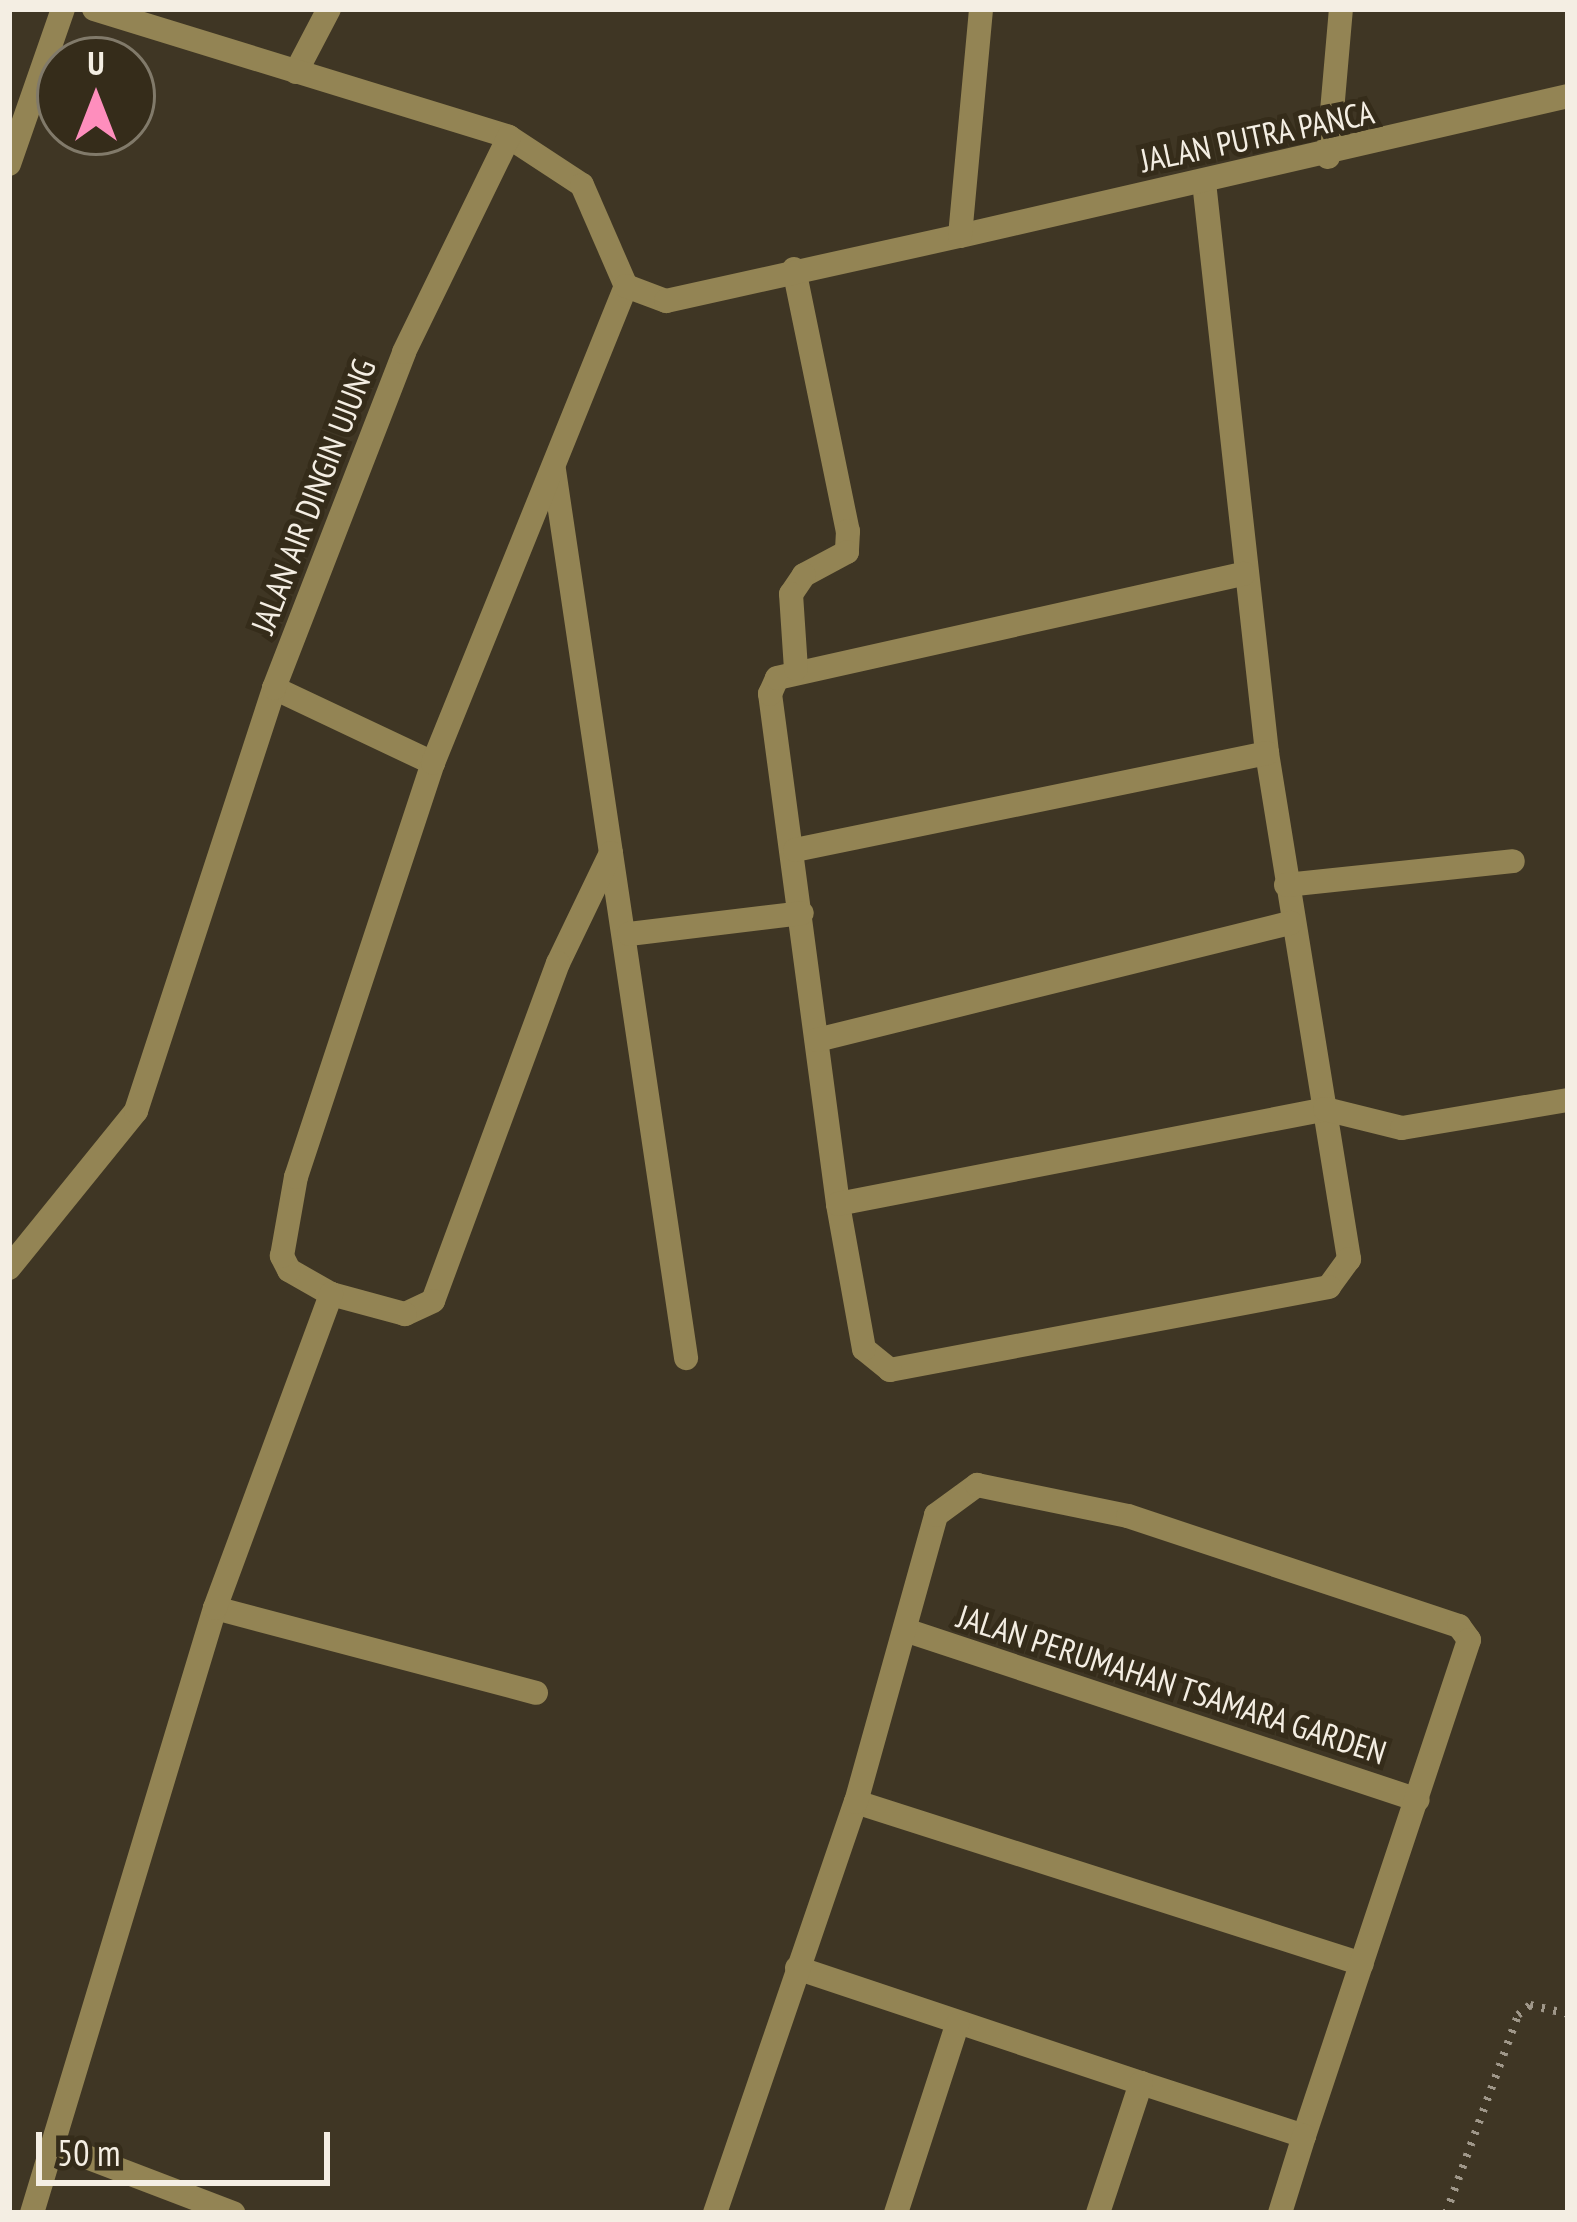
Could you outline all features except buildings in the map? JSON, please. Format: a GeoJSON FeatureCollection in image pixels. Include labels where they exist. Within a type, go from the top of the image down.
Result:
{"type":"FeatureCollection","features":[{"type":"Feature","properties":{"kind":"street"},"geometry":{"type":"LineString","coordinates":[[9,164],[63,9]]}},
{"type":"Feature","properties":{"kind":"street"},"geometry":{"type":"LineString","coordinates":[[94,9],[509,137],[582,185],[626,286],[433,763],[284,1236],[289,1270],[331,1294],[405,1314],[433,1301],[558,963],[611,853]]}},
{"type":"Feature","properties":{"kind":"street"},"geometry":{"type":"LineString","coordinates":[[296,72],[329,9]]}},
{"type":"Feature","properties":{"kind":"street"},"geometry":{"type":"LineString","coordinates":[[960,236],[980,9]]}},
{"type":"Feature","properties":{"kind":"street"},"geometry":{"type":"LineString","coordinates":[[1328,157],[1340,9]]}},
{"type":"Feature","properties":{"kind":"street","name":"JALAN PUTRA PANCA"},"geometry":{"type":"LineString","coordinates":[[626,286],[666,302],[794,269],[1328,157],[1568,96]]}},
{"type":"Feature","properties":{"kind":"street","name":"JALAN AIR DINGIN UJUNG"},"geometry":{"type":"LineString","coordinates":[[9,1268],[136,1111],[274,688],[404,352],[509,137]]}},
{"type":"Feature","properties":{"kind":"street"},"geometry":{"type":"LineString","coordinates":[[1204,182],[1267,753],[1348,1236],[1348,1259],[1330,1287],[899,1371],[864,1349],[838,1204],[795,850],[770,694],[796,669],[1244,574]]}},
{"type":"Feature","properties":{"kind":"street"},"geometry":{"type":"LineString","coordinates":[[794,269],[848,531],[847,552],[804,575],[791,594],[796,669]]}},
{"type":"Feature","properties":{"kind":"street"},"geometry":{"type":"LineString","coordinates":[[554,467],[611,853],[629,934],[686,1358]]}},
{"type":"Feature","properties":{"kind":"street"},"geometry":{"type":"LineString","coordinates":[[274,688],[433,763]]}},
{"type":"Feature","properties":{"kind":"street"},"geometry":{"type":"LineString","coordinates":[[795,850],[1267,753]]}},
{"type":"Feature","properties":{"kind":"street"},"geometry":{"type":"LineString","coordinates":[[1286,885],[1513,861]]}},
{"type":"Feature","properties":{"kind":"street"},"geometry":{"type":"LineString","coordinates":[[629,934],[802,913]]}},
{"type":"Feature","properties":{"kind":"street"},"geometry":{"type":"LineString","coordinates":[[817,1040],[1292,923]]}},
{"type":"Feature","properties":{"kind":"street"},"geometry":{"type":"LineString","coordinates":[[838,1204],[1325,1109],[1402,1128],[1568,1100]]}},
{"type":"Feature","properties":{"kind":"street"},"geometry":{"type":"LineString","coordinates":[[32,2213],[215,1608],[331,1294]]}},
{"type":"Feature","properties":{"kind":"street","name":"JALAN PERUMAHAN TSAMARA GARDEN"},"geometry":{"type":"LineString","coordinates":[[715,2213],[856,1802],[936,1515],[977,1484],[1128,1516],[1459,1626],[1469,1651],[1280,2213]]}},
{"type":"Feature","properties":{"kind":"street"},"geometry":{"type":"LineString","coordinates":[[215,1608],[536,1693]]}},
{"type":"Feature","properties":{"kind":"street","name":"JALAN PERUMAHAN TSAMARA GARDEN"},"geometry":{"type":"LineString","coordinates":[[905,1630],[1418,1800]]}},
{"type":"Feature","properties":{"kind":"street"},"geometry":{"type":"LineString","coordinates":[[856,1802],[1362,1964]]}},
{"type":"Feature","properties":{"kind":"street"},"geometry":{"type":"LineString","coordinates":[[797,1968],[956,2025],[1304,2136]]}},
{"type":"Feature","properties":{"kind":"street"},"geometry":{"type":"LineString","coordinates":[[896,2213],[956,2025]]}},
{"type":"Feature","properties":{"kind":"street"},"geometry":{"type":"LineString","coordinates":[[1099,2213],[1142,2083]]}},
{"type":"Feature","properties":{"kind":"street"},"geometry":{"type":"LineString","coordinates":[[55,2145],[233,2213]]}},
{"type":"Feature","properties":{"kind":"path"},"geometry":{"type":"LineString","coordinates":[[1446,2213],[1518,2014],[1530,2006],[1568,2014]]}}]}
